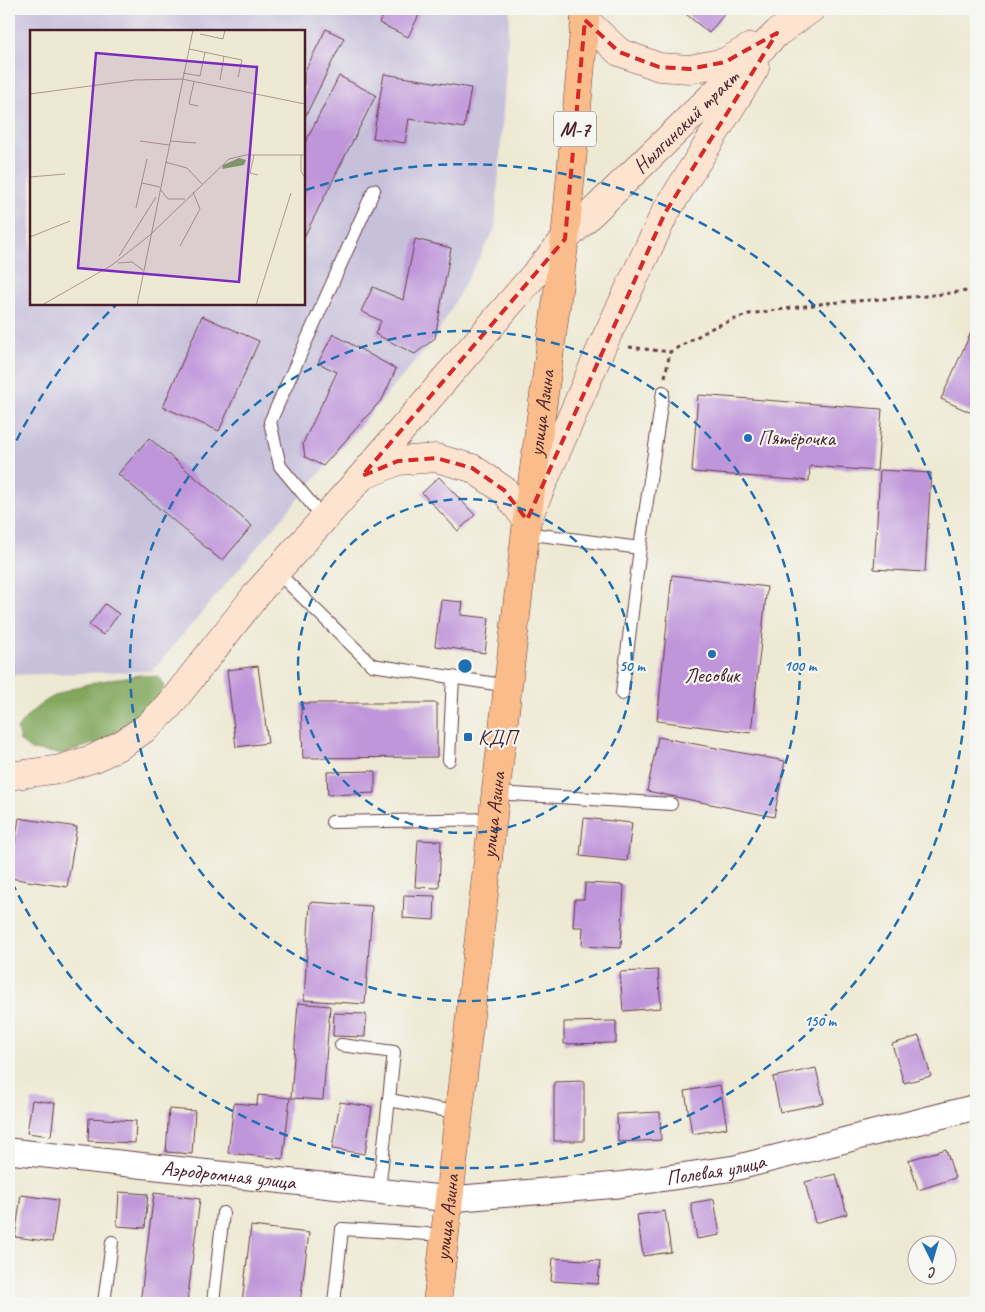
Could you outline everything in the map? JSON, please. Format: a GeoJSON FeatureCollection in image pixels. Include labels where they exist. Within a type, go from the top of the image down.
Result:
{"type":"FeatureCollection","features":[{"type":"Feature","properties":{"kind":"main road","name":"Нылгинский тракт"},"geometry":{"type":"LineString","coordinates":[[9,776],[60,769],[95,758],[124,743],[147,727],[168,707],[276,572],[362,476],[565,239],[777,33],[811,9]]}},
{"type":"Feature","properties":{"kind":"main road"},"geometry":{"type":"LineString","coordinates":[[585,14],[619,52],[659,67],[690,69],[725,62],[777,33]]}},
{"type":"Feature","properties":{"kind":"main road","name":"М-7"},"geometry":{"type":"LineString","coordinates":[[565,239],[585,14]]}},
{"type":"Feature","properties":{"kind":"main road"},"geometry":{"type":"LineString","coordinates":[[526,526],[603,344],[665,213],[777,33]]}},
{"type":"Feature","properties":{"kind":"main road","name":"улица Азина"},"geometry":{"type":"LineString","coordinates":[[437,1303],[526,526],[565,239]]}},
{"type":"Feature","properties":{"kind":"main road"},"geometry":{"type":"LineString","coordinates":[[362,476],[398,461],[436,458],[472,468],[504,490],[526,526]]}},
{"type":"Feature","properties":{"kind":"street","name":"Полевая улица"},"geometry":{"type":"LineString","coordinates":[[450,1199],[618,1185],[735,1168],[976,1107]]}},
{"type":"Feature","properties":{"kind":"street","name":"Аэродромная улица"},"geometry":{"type":"LineString","coordinates":[[9,1151],[450,1199]]}},
{"type":"Feature","properties":{"kind":"lane"},"geometry":{"type":"LineString","coordinates":[[324,519],[280,466],[270,422],[374,190]]}},
{"type":"Feature","properties":{"kind":"lane"},"geometry":{"type":"LineString","coordinates":[[622,694],[640,548],[663,392]]}},
{"type":"Feature","properties":{"kind":"lane"},"geometry":{"type":"LineString","coordinates":[[526,526],[640,548]]}},
{"type":"Feature","properties":{"kind":"lane"},"geometry":{"type":"LineString","coordinates":[[276,572],[372,665],[508,686]]}},
{"type":"Feature","properties":{"kind":"lane"},"geometry":{"type":"LineString","coordinates":[[449,760],[453,677]]}},
{"type":"Feature","properties":{"kind":"lane"},"geometry":{"type":"LineString","coordinates":[[332,822],[495,806],[671,804]]}},
{"type":"Feature","properties":{"kind":"lane"},"geometry":{"type":"LineString","coordinates":[[341,1045],[394,1052],[379,1191]]}},
{"type":"Feature","properties":{"kind":"lane"},"geometry":{"type":"LineString","coordinates":[[389,1100],[460,1113]]}},
{"type":"Feature","properties":{"kind":"lane"},"geometry":{"type":"LineString","coordinates":[[213,1303],[223,1213]]}},
{"type":"Feature","properties":{"kind":"lane"},"geometry":{"type":"LineString","coordinates":[[334,1303],[342,1229],[446,1235]]}},
{"type":"Feature","properties":{"kind":"lane"},"geometry":{"type":"LineString","coordinates":[[104,1303],[112,1242]]}},
{"type":"Feature","properties":{"kind":"path"},"geometry":{"type":"LineString","coordinates":[[603,344],[670,352],[714,328],[749,314],[827,303],[925,296],[976,290]]}},
{"type":"Feature","properties":{"kind":"path"},"geometry":{"type":"LineString","coordinates":[[663,392],[670,352]]}},
{"type":"Feature","properties":{"kind":"highlighted area"},"geometry":{"type":"Polygon","coordinates":[[[585,20],[619,52],[659,67],[690,69],[725,62],[777,33],[665,213],[527,520],[504,490],[472,468],[436,458],[398,461],[362,476],[565,239],[585,20]]]}},
{"type":"Feature","properties":{"kind":"shaded area"},"geometry":{"type":"Polygon","coordinates":[[[9,9],[510,9],[495,229],[435,338],[152,671],[9,675],[9,9]]]}},
{"type":"Feature","properties":{"kind":"green space"},"geometry":{"type":"Polygon","coordinates":[[[140,675],[159,677],[164,687],[160,698],[109,739],[62,754],[31,750],[20,741],[17,729],[29,715],[56,695],[88,684],[140,675]]]}},
{"type":"Feature","properties":{"kind":"building"},"geometry":{"type":"Polygon","coordinates":[[[386,9],[422,9],[408,37],[379,23],[386,9]]]}},
{"type":"Feature","properties":{"kind":"building"},"geometry":{"type":"Polygon","coordinates":[[[682,9],[720,9],[725,13],[709,33],[682,9]]]}},
{"type":"Feature","properties":{"kind":"building"},"geometry":{"type":"Polygon","coordinates":[[[326,29],[344,38],[305,117],[305,71],[326,29]]]}},
{"type":"Feature","properties":{"kind":"building"},"geometry":{"type":"Polygon","coordinates":[[[384,74],[471,88],[464,128],[409,119],[405,143],[373,138],[384,74]]]}},
{"type":"Feature","properties":{"kind":"building"},"geometry":{"type":"Polygon","coordinates":[[[339,76],[376,95],[305,235],[305,143],[339,76]]]}},
{"type":"Feature","properties":{"kind":"building"},"geometry":{"type":"Polygon","coordinates":[[[415,239],[451,248],[435,338],[415,354],[375,334],[381,321],[361,311],[373,287],[403,300],[415,239]]]}},
{"type":"Feature","properties":{"kind":"building"},"geometry":{"type":"Polygon","coordinates":[[[202,316],[259,341],[219,431],[163,407],[202,316]]]}},
{"type":"Feature","properties":{"kind":"building"},"geometry":{"type":"Polygon","coordinates":[[[976,321],[976,415],[941,399],[976,321]]]}},
{"type":"Feature","properties":{"kind":"building"},"geometry":{"type":"Polygon","coordinates":[[[333,334],[396,369],[383,398],[323,466],[305,457],[303,443],[337,372],[318,363],[333,334]]]}},
{"type":"Feature","properties":{"kind":"building"},"geometry":{"type":"Polygon","coordinates":[[[698,395],[882,409],[877,471],[810,466],[809,481],[692,472],[698,395]]]}},
{"type":"Feature","properties":{"kind":"building"},"geometry":{"type":"Polygon","coordinates":[[[149,438],[252,526],[222,561],[118,474],[149,438]]]}},
{"type":"Feature","properties":{"kind":"building"},"geometry":{"type":"Polygon","coordinates":[[[880,470],[931,473],[925,572],[874,569],[880,470]]]}},
{"type":"Feature","properties":{"kind":"building"},"geometry":{"type":"Polygon","coordinates":[[[439,477],[475,515],[458,531],[422,493],[439,477]]]}},
{"type":"Feature","properties":{"kind":"building"},"geometry":{"type":"Polygon","coordinates":[[[672,575],[767,587],[751,733],[657,721],[672,575]]]}},
{"type":"Feature","properties":{"kind":"building"},"geometry":{"type":"Polygon","coordinates":[[[441,600],[463,602],[461,615],[489,618],[485,653],[435,646],[441,600]]]}},
{"type":"Feature","properties":{"kind":"building"},"geometry":{"type":"Polygon","coordinates":[[[105,604],[119,614],[103,635],[89,625],[105,604]]]}},
{"type":"Feature","properties":{"kind":"building"},"geometry":{"type":"Polygon","coordinates":[[[258,666],[268,743],[236,747],[227,670],[258,666]]]}},
{"type":"Feature","properties":{"kind":"building"},"geometry":{"type":"Polygon","coordinates":[[[301,703],[437,703],[437,757],[303,758],[301,703]]]}},
{"type":"Feature","properties":{"kind":"building"},"geometry":{"type":"Polygon","coordinates":[[[658,737],[785,761],[774,817],[647,791],[658,737]]]}},
{"type":"Feature","properties":{"kind":"building"},"geometry":{"type":"Polygon","coordinates":[[[375,771],[375,793],[328,795],[327,772],[375,771]]]}},
{"type":"Feature","properties":{"kind":"building"},"geometry":{"type":"Polygon","coordinates":[[[19,818],[77,827],[67,887],[9,878],[19,818]]]}},
{"type":"Feature","properties":{"kind":"building"},"geometry":{"type":"Polygon","coordinates":[[[584,818],[632,823],[627,861],[580,856],[584,818]]]}},
{"type":"Feature","properties":{"kind":"building"},"geometry":{"type":"Polygon","coordinates":[[[418,840],[441,841],[439,888],[415,887],[418,840]]]}},
{"type":"Feature","properties":{"kind":"building"},"geometry":{"type":"Polygon","coordinates":[[[585,883],[624,885],[621,948],[582,946],[583,927],[573,927],[575,899],[584,899],[585,883]]]}},
{"type":"Feature","properties":{"kind":"building"},"geometry":{"type":"Polygon","coordinates":[[[404,895],[435,896],[434,920],[403,918],[404,895]]]}},
{"type":"Feature","properties":{"kind":"building"},"geometry":{"type":"Polygon","coordinates":[[[310,902],[372,906],[365,1004],[304,1000],[310,902]]]}},
{"type":"Feature","properties":{"kind":"building"},"geometry":{"type":"Polygon","coordinates":[[[658,970],[661,1008],[623,1011],[620,972],[658,970]]]}},
{"type":"Feature","properties":{"kind":"building"},"geometry":{"type":"Polygon","coordinates":[[[298,1003],[330,1006],[323,1100],[291,1098],[298,1003]]]}},
{"type":"Feature","properties":{"kind":"building"},"geometry":{"type":"Polygon","coordinates":[[[334,1013],[366,1014],[365,1037],[333,1036],[334,1013]]]}},
{"type":"Feature","properties":{"kind":"building"},"geometry":{"type":"Polygon","coordinates":[[[616,1021],[616,1043],[564,1044],[564,1022],[616,1021]]]}},
{"type":"Feature","properties":{"kind":"building"},"geometry":{"type":"Polygon","coordinates":[[[919,1036],[931,1076],[904,1083],[892,1044],[919,1036]]]}},
{"type":"Feature","properties":{"kind":"building"},"geometry":{"type":"Polygon","coordinates":[[[816,1068],[824,1103],[780,1112],[773,1077],[816,1068]]]}},
{"type":"Feature","properties":{"kind":"building"},"geometry":{"type":"Polygon","coordinates":[[[584,1081],[584,1141],[554,1141],[554,1082],[584,1081]]]}},
{"type":"Feature","properties":{"kind":"building"},"geometry":{"type":"Polygon","coordinates":[[[720,1085],[727,1128],[692,1134],[685,1091],[720,1085]]]}},
{"type":"Feature","properties":{"kind":"building"},"geometry":{"type":"Polygon","coordinates":[[[258,1095],[290,1098],[283,1159],[228,1153],[234,1103],[257,1105],[258,1095]]]}},
{"type":"Feature","properties":{"kind":"building"},"geometry":{"type":"Polygon","coordinates":[[[32,1100],[55,1103],[51,1136],[27,1133],[32,1100]]]}},
{"type":"Feature","properties":{"kind":"building"},"geometry":{"type":"Polygon","coordinates":[[[340,1102],[372,1107],[365,1154],[332,1149],[340,1102]]]}},
{"type":"Feature","properties":{"kind":"building"},"geometry":{"type":"Polygon","coordinates":[[[169,1109],[195,1111],[192,1154],[166,1152],[169,1109]]]}},
{"type":"Feature","properties":{"kind":"building"},"geometry":{"type":"Polygon","coordinates":[[[660,1112],[661,1140],[618,1142],[617,1114],[660,1112]]]}},
{"type":"Feature","properties":{"kind":"building"},"geometry":{"type":"Polygon","coordinates":[[[89,1118],[136,1121],[135,1143],[88,1141],[89,1118]]]}},
{"type":"Feature","properties":{"kind":"building"},"geometry":{"type":"Polygon","coordinates":[[[946,1149],[955,1178],[918,1190],[909,1160],[946,1149]]]}},
{"type":"Feature","properties":{"kind":"building"},"geometry":{"type":"Polygon","coordinates":[[[836,1174],[847,1214],[815,1223],[805,1182],[836,1174]]]}},
{"type":"Feature","properties":{"kind":"building"},"geometry":{"type":"Polygon","coordinates":[[[119,1192],[148,1194],[145,1228],[117,1226],[119,1192]]]}},
{"type":"Feature","properties":{"kind":"building"},"geometry":{"type":"Polygon","coordinates":[[[154,1193],[200,1199],[187,1303],[140,1303],[154,1193]]]}},
{"type":"Feature","properties":{"kind":"building"},"geometry":{"type":"Polygon","coordinates":[[[21,1195],[58,1200],[52,1242],[15,1237],[21,1195]]]}},
{"type":"Feature","properties":{"kind":"building"},"geometry":{"type":"Polygon","coordinates":[[[714,1199],[720,1235],[697,1239],[691,1203],[714,1199]]]}},
{"type":"Feature","properties":{"kind":"building"},"geometry":{"type":"Polygon","coordinates":[[[665,1211],[671,1252],[643,1256],[637,1215],[665,1211]]]}},
{"type":"Feature","properties":{"kind":"building"},"geometry":{"type":"Polygon","coordinates":[[[251,1226],[309,1233],[300,1303],[242,1303],[251,1226]]]}},
{"type":"Feature","properties":{"kind":"building"},"geometry":{"type":"Polygon","coordinates":[[[553,1258],[600,1261],[598,1284],[551,1281],[553,1258]]]}},
{"type":"Feature","properties":{"kind":"place","name":"Пятёрочка"},"geometry":{"type":"Point","coordinates":[748,438]}},
{"type":"Feature","properties":{"kind":"place","name":"Лесовик"},"geometry":{"type":"Point","coordinates":[712,654]}},
{"type":"Feature","properties":{"kind":"place","name":"КДП"},"geometry":{"type":"Point","coordinates":[468,737]}}]}
